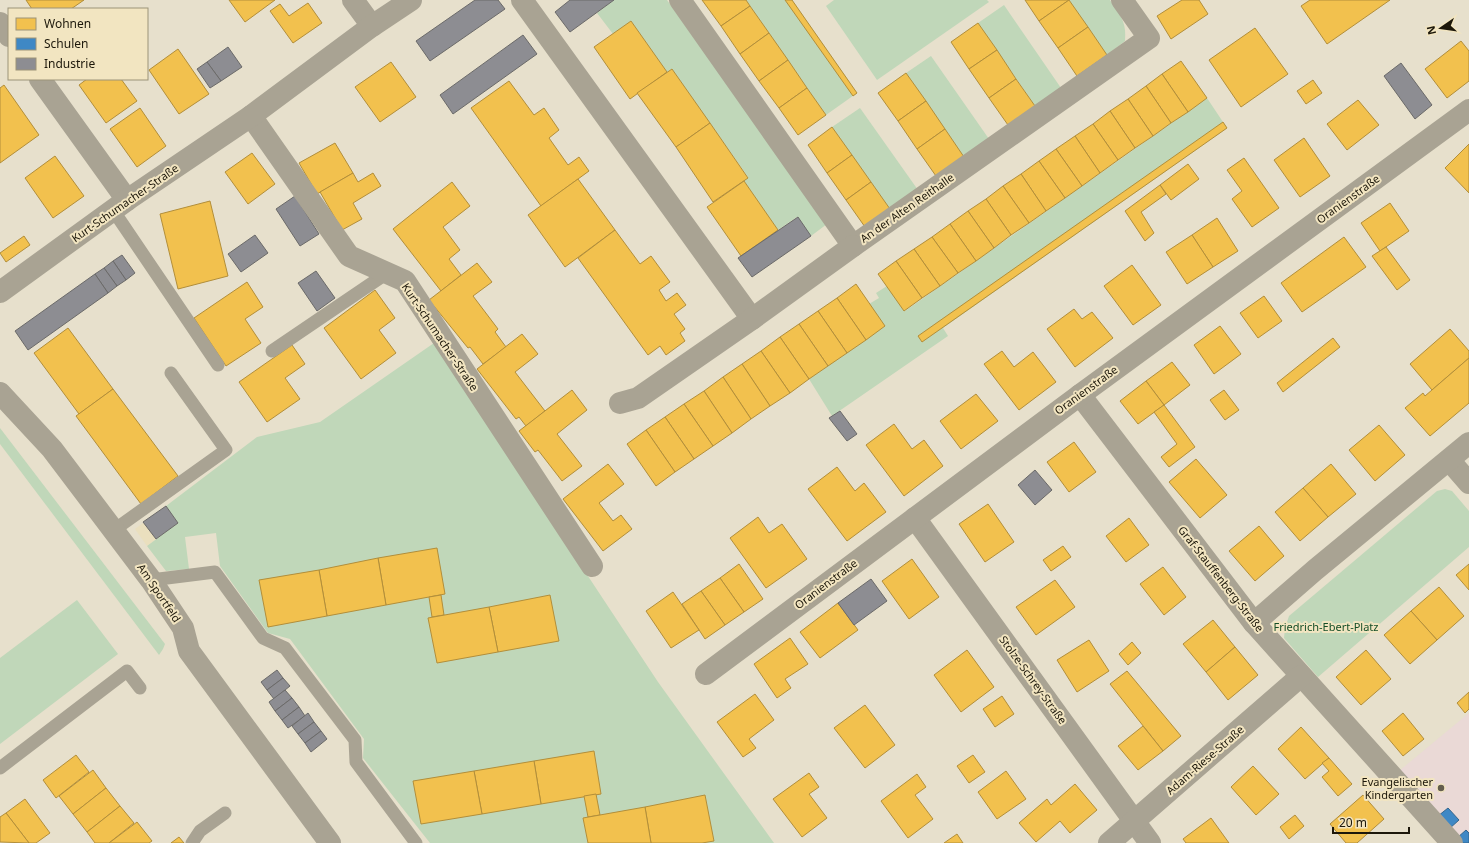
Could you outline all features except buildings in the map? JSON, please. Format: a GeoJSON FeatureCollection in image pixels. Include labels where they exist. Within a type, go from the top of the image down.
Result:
{"type":"FeatureCollection","features":[{"type":"Feature","properties":{"kind":"street"},"geometry":{"type":"LineString","coordinates":[[353,0],[372,26]]}},
{"type":"Feature","properties":{"kind":"street","name":"Kurt-Schumacher-Straße"},"geometry":{"type":"LineString","coordinates":[[0,292],[120,205],[251,116],[372,26],[411,0]]}},
{"type":"Feature","properties":{"kind":"street"},"geometry":{"type":"LineString","coordinates":[[522,0],[752,320]]}},
{"type":"Feature","properties":{"kind":"street","name":"An der Alten Reithalle"},"geometry":{"type":"LineString","coordinates":[[680,0],[853,246],[1149,38],[1122,0]]}},
{"type":"Feature","properties":{"kind":"street"},"geometry":{"type":"LineString","coordinates":[[0,23],[8,35]]}},
{"type":"Feature","properties":{"kind":"street"},"geometry":{"type":"LineString","coordinates":[[41,80],[120,205]]}},
{"type":"Feature","properties":{"kind":"street","name":"Oranienstraße"},"geometry":{"type":"LineString","coordinates":[[706,674],[1080,395],[1469,110]]}},
{"type":"Feature","properties":{"kind":"street","name":"Kurt-Schumacher-Straße"},"geometry":{"type":"LineString","coordinates":[[251,116],[349,256],[405,281],[592,566]]}},
{"type":"Feature","properties":{"kind":"street"},"geometry":{"type":"LineString","coordinates":[[620,403],[638,398],[752,320],[853,246]]}},
{"type":"Feature","properties":{"kind":"street","name":"Am Sportfeld"},"geometry":{"type":"LineString","coordinates":[[0,394],[52,449],[151,580],[183,628],[189,651],[330,843]]}},
{"type":"Feature","properties":{"kind":"street","name":"Graf-Stauffenberg-Straße"},"geometry":{"type":"LineString","coordinates":[[1080,395],[1254,623],[1452,843]]}},
{"type":"Feature","properties":{"kind":"street"},"geometry":{"type":"LineString","coordinates":[[1254,623],[1315,570],[1469,443]]}},
{"type":"Feature","properties":{"kind":"street"},"geometry":{"type":"LineString","coordinates":[[1449,460],[1469,483]]}},
{"type":"Feature","properties":{"kind":"street","name":"Stolze-Schrey-Straße"},"geometry":{"type":"LineString","coordinates":[[915,518],[1150,843]]}},
{"type":"Feature","properties":{"kind":"street","name":"Adam-Riese-Straße"},"geometry":{"type":"LineString","coordinates":[[1108,843],[1301,676]]}},
{"type":"Feature","properties":{"kind":"lane"},"geometry":{"type":"LineString","coordinates":[[120,205],[218,365]]}},
{"type":"Feature","properties":{"kind":"lane"},"geometry":{"type":"LineString","coordinates":[[272,351],[387,273]]}},
{"type":"Feature","properties":{"kind":"lane"},"geometry":{"type":"LineString","coordinates":[[114,530],[226,450],[171,373]]}},
{"type":"Feature","properties":{"kind":"lane"},"geometry":{"type":"LineString","coordinates":[[151,580],[215,572],[263,638],[285,648],[355,740],[356,762],[416,843]]}},
{"type":"Feature","properties":{"kind":"lane"},"geometry":{"type":"LineString","coordinates":[[0,768],[127,671],[140,688]]}},
{"type":"Feature","properties":{"kind":"lane"},"geometry":{"type":"LineString","coordinates":[[192,843],[200,831],[225,812]]}},
{"type":"Feature","properties":{"kind":"shaded area"},"geometry":{"type":"Polygon","coordinates":[[[166,506],[178,523],[147,546],[135,529],[166,506]]]}},
{"type":"Feature","properties":{"kind":"shaded area","name":"Evangelischer Kindergarten"},"geometry":{"type":"Polygon","coordinates":[[[1469,713],[1469,843],[1462,843],[1399,771],[1469,713]]]}},
{"type":"Feature","properties":{"kind":"green space"},"geometry":{"type":"Polygon","coordinates":[[[614,0],[667,0],[827,224],[811,236],[797,217],[778,230],[744,181],[748,177],[672,69],[667,72],[631,21],[613,34],[597,13],[614,0]]]}},
{"type":"Feature","properties":{"kind":"green space"},"geometry":{"type":"Polygon","coordinates":[[[746,0],[792,0],[857,93],[826,115],[746,0]]]}},
{"type":"Feature","properties":{"kind":"green space"},"geometry":{"type":"Polygon","coordinates":[[[834,0],[987,0],[989,2],[877,80],[826,6],[834,0]]]}},
{"type":"Feature","properties":{"kind":"green space"},"geometry":{"type":"Polygon","coordinates":[[[1069,0],[1110,0],[1124,24],[1125,41],[1107,55],[1069,0]]]}},
{"type":"Feature","properties":{"kind":"green space"},"geometry":{"type":"Polygon","coordinates":[[[1004,5],[1061,88],[1035,106],[978,23],[1004,5]]]}},
{"type":"Feature","properties":{"kind":"green space"},"geometry":{"type":"Polygon","coordinates":[[[931,56],[989,139],[964,157],[906,73],[931,56]]]}},
{"type":"Feature","properties":{"kind":"green space"},"geometry":{"type":"Polygon","coordinates":[[[1207,98],[1227,128],[943,328],[948,336],[832,416],[809,379],[885,326],[869,304],[879,298],[876,293],[887,286],[905,311],[1207,98]]]}},
{"type":"Feature","properties":{"kind":"green space"},"geometry":{"type":"Polygon","coordinates":[[[860,108],[918,190],[890,209],[832,127],[860,108]]]}},
{"type":"Feature","properties":{"kind":"green space"},"geometry":{"type":"Polygon","coordinates":[[[434,343],[658,682],[774,843],[430,843],[363,758],[364,739],[290,639],[268,633],[220,566],[216,533],[185,537],[189,569],[166,571],[147,546],[178,523],[166,506],[257,437],[320,422],[434,343]]]}},
{"type":"Feature","properties":{"kind":"green space"},"geometry":{"type":"Polygon","coordinates":[[[0,428],[165,644],[159,655],[0,444],[0,428]]]}},
{"type":"Feature","properties":{"kind":"green space","name":"Friedrich-Ebert-Platz"},"geometry":{"type":"Polygon","coordinates":[[[1445,489],[1452,491],[1469,511],[1469,547],[1318,677],[1284,638],[1285,628],[1289,616],[1437,491],[1445,489]]]}},
{"type":"Feature","properties":{"kind":"green space"},"geometry":{"type":"Polygon","coordinates":[[[77,600],[118,654],[0,744],[0,658],[77,600]]]}},
{"type":"Feature","properties":{"kind":"place","name":"Evangelischer Kindergarten"},"geometry":{"type":"Point","coordinates":[1441,788]}}]}
